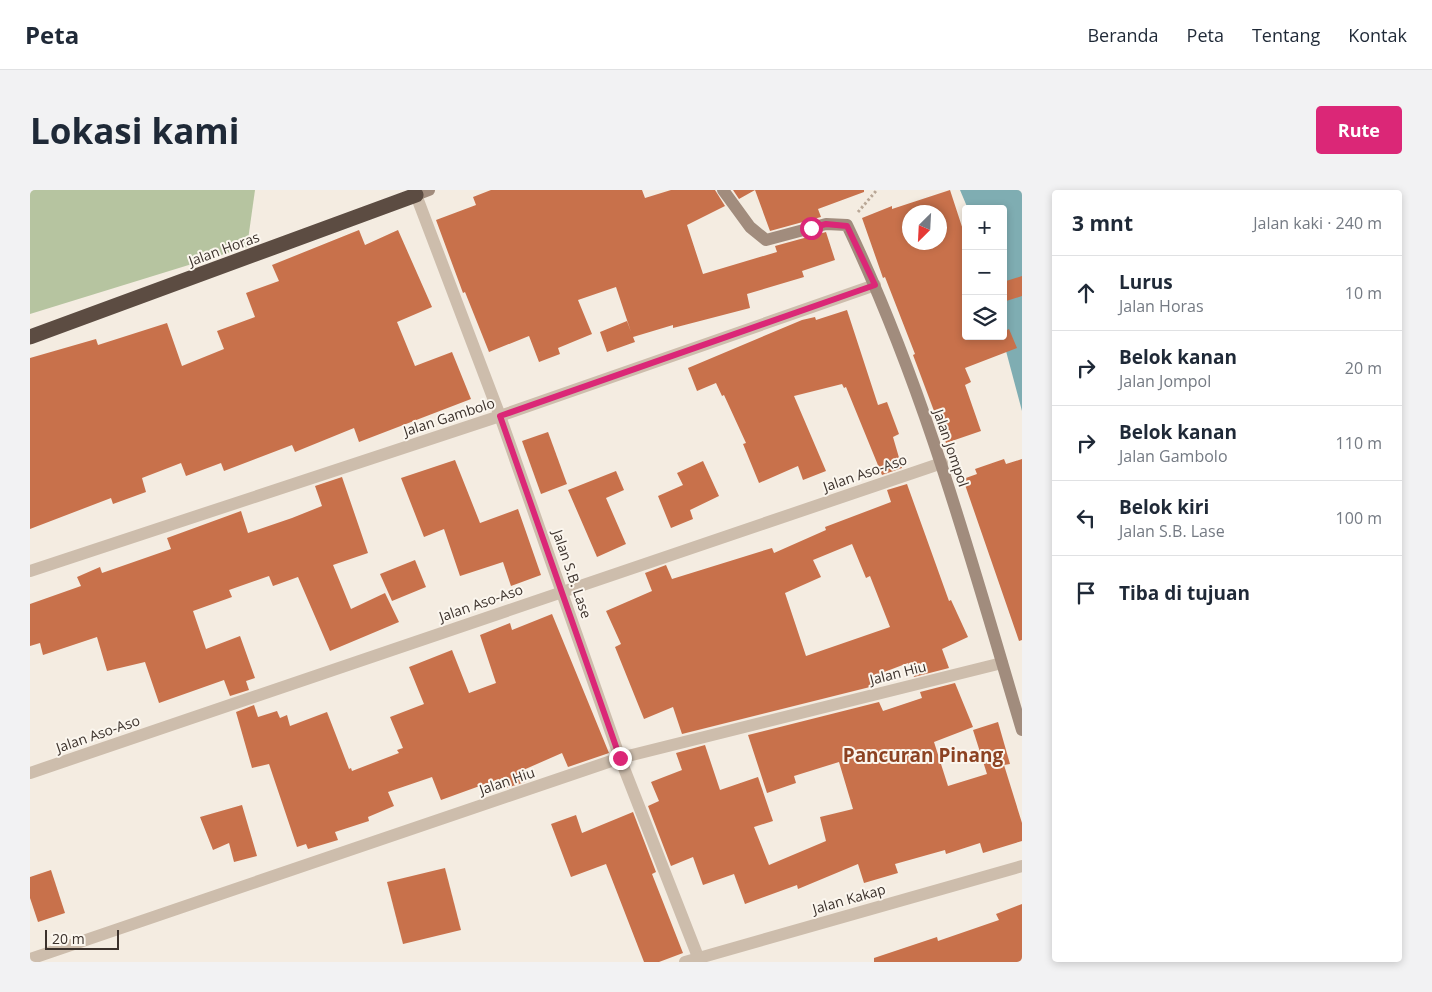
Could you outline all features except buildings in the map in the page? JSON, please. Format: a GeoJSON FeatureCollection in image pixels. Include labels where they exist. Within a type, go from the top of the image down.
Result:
{"type":"FeatureCollection","features":[{"type":"Feature","properties":{"kind":"highway","name":"Jalan Horas"},"geometry":{"type":"LineString","coordinates":[[30,338],[422,193]]}},
{"type":"Feature","properties":{"kind":"street"},"geometry":{"type":"LineString","coordinates":[[723,190],[750,227],[766,240],[826,224],[847,226]]}},
{"type":"Feature","properties":{"kind":"street","name":"Jalan S.B. Lase"},"geometry":{"type":"LineString","coordinates":[[422,193],[620,758],[699,959]]}},
{"type":"Feature","properties":{"kind":"street","name":"Jalan Jompol"},"geometry":{"type":"LineString","coordinates":[[847,226],[875,285],[942,463],[1022,730]]}},
{"type":"Feature","properties":{"kind":"street","name":"Jalan Gambolo"},"geometry":{"type":"LineString","coordinates":[[30,571],[500,416],[875,285]]}},
{"type":"Feature","properties":{"kind":"street","name":"Jalan Aso-Aso"},"geometry":{"type":"LineString","coordinates":[[30,772],[942,463]]}},
{"type":"Feature","properties":{"kind":"street","name":"Jalan Hiu"},"geometry":{"type":"LineString","coordinates":[[30,959],[620,758],[1002,663]]}},
{"type":"Feature","properties":{"kind":"street","name":"Jalan Kakap"},"geometry":{"type":"LineString","coordinates":[[685,962],[1022,866]]}},
{"type":"Feature","properties":{"kind":"path"},"geometry":{"type":"LineString","coordinates":[[847,226],[876,191]]}},
{"type":"Feature","properties":{"kind":"green space"},"geometry":{"type":"Polygon","coordinates":[[[30,190],[255,190],[247,247],[30,314],[30,190]]]}},
{"type":"Feature","properties":{"kind":"water"},"geometry":{"type":"Polygon","coordinates":[[[960,190],[1022,190],[1022,411],[1003,340],[1007,340],[1007,205],[966,205],[960,190]]]}},
{"type":"Feature","properties":{"kind":"district","name":"Pancuran Pinang"},"geometry":{"type":"Point","coordinates":[923,755]}},
{"type":"Feature","properties":{"kind":"route"},"geometry":{"type":"LineString","coordinates":[[620,758],[500,416],[875,285],[847,226],[826,224],[811,228]]}}]}
